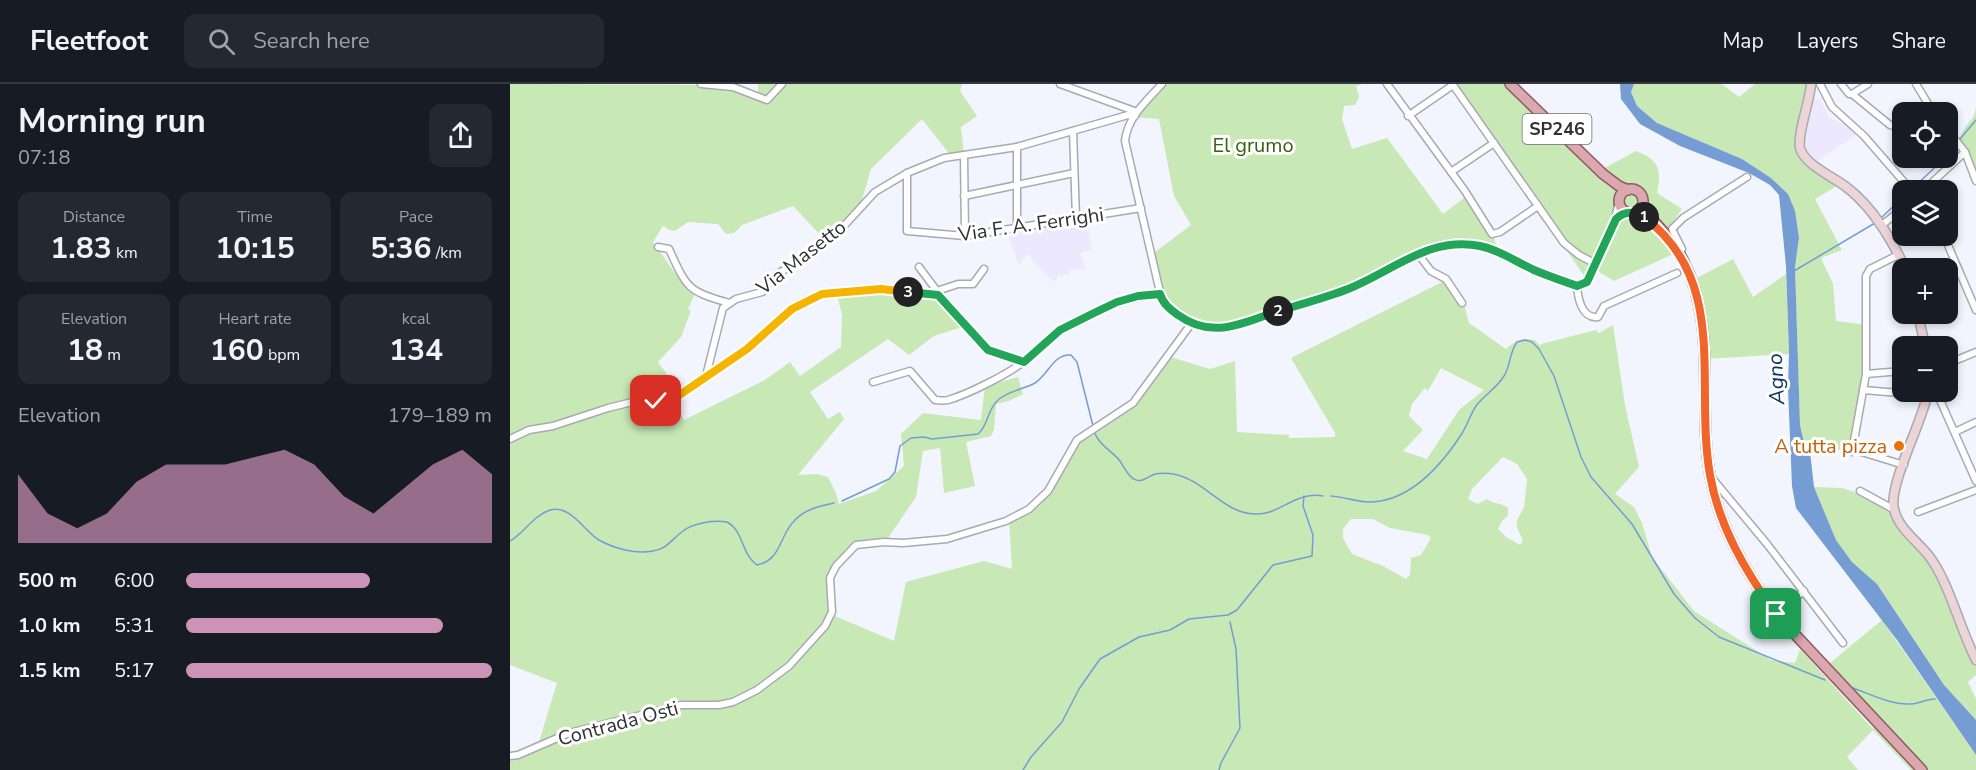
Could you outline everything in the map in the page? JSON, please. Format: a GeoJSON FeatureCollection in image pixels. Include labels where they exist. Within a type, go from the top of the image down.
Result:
{"type":"FeatureCollection","features":[{"type":"Feature","properties":{"kind":"main road","name":"SP246"},"geometry":{"type":"LineString","coordinates":[[1510,84],[1603,174],[1619,186],[1640,193],[1643,203]]}},
{"type":"Feature","properties":{"kind":"main road"},"geometry":{"type":"LineString","coordinates":[[1811,84],[1800,140],[1803,155],[1816,167],[1846,187],[1879,221],[1900,258]]}},
{"type":"Feature","properties":{"kind":"main road","name":"SP246"},"geometry":{"type":"LineString","coordinates":[[1603,174],[1620,199],[1624,210],[1631,213]]}},
{"type":"Feature","properties":{"kind":"main road"},"geometry":{"type":"LineString","coordinates":[[1620,199],[1628,190]]}},
{"type":"Feature","properties":{"kind":"main road"},"geometry":{"type":"LineString","coordinates":[[1631,213],[1639,210],[1643,203]]}},
{"type":"Feature","properties":{"kind":"main road"},"geometry":{"type":"LineString","coordinates":[[1643,203],[1644,209],[1678,251],[1693,284],[1702,314],[1706,434],[1710,476],[1729,536],[1756,586],[1776,614],[1922,770]]}},
{"type":"Feature","properties":{"kind":"main road"},"geometry":{"type":"LineString","coordinates":[[1631,213],[1642,215],[1662,231]]}},
{"type":"Feature","properties":{"kind":"main road"},"geometry":{"type":"LineString","coordinates":[[1925,402],[1895,487],[1893,509],[1908,533],[1936,566],[1965,639],[1976,660]]}},
{"type":"Feature","properties":{"kind":"street"},"geometry":{"type":"LineString","coordinates":[[701,84],[733,87],[767,100],[782,84]]}},
{"type":"Feature","properties":{"kind":"street"},"geometry":{"type":"LineString","coordinates":[[1060,84],[1136,114]]}},
{"type":"Feature","properties":{"kind":"street"},"geometry":{"type":"LineString","coordinates":[[1162,84],[1136,114],[1127,128],[1125,141],[1160,294],[1167,307],[1191,324],[1206,328],[1223,328],[1329,296],[1418,254],[1443,245],[1481,246],[1577,286],[1587,282],[1596,264],[1616,219],[1620,199]]}},
{"type":"Feature","properties":{"kind":"street"},"geometry":{"type":"LineString","coordinates":[[1387,84],[1492,234],[1500,232],[1538,206]]}},
{"type":"Feature","properties":{"kind":"street"},"geometry":{"type":"LineString","coordinates":[[1820,84],[1832,107],[1864,136],[1902,180]]}},
{"type":"Feature","properties":{"kind":"street"},"geometry":{"type":"LineString","coordinates":[[1841,84],[1849,94],[1892,126]]}},
{"type":"Feature","properties":{"kind":"street"},"geometry":{"type":"LineString","coordinates":[[1852,94],[1868,84]]}},
{"type":"Feature","properties":{"kind":"street"},"geometry":{"type":"LineString","coordinates":[[1916,84],[1925,102]]}},
{"type":"Feature","properties":{"kind":"street"},"geometry":{"type":"LineString","coordinates":[[1408,116],[1453,85],[1564,243],[1579,255],[1596,264]]}},
{"type":"Feature","properties":{"kind":"street","name":"Via Masetto"},"geometry":{"type":"LineString","coordinates":[[729,303],[762,292],[777,274],[800,261],[842,228],[875,192],[907,173],[944,158],[1017,147],[1136,114]]}},
{"type":"Feature","properties":{"kind":"street"},"geometry":{"type":"LineString","coordinates":[[1073,131],[1076,218]]}},
{"type":"Feature","properties":{"kind":"street"},"geometry":{"type":"LineString","coordinates":[[1450,172],[1494,143]]}},
{"type":"Feature","properties":{"kind":"street"},"geometry":{"type":"LineString","coordinates":[[1958,143],[1965,152],[1976,181]]}},
{"type":"Feature","properties":{"kind":"street"},"geometry":{"type":"LineString","coordinates":[[1017,147],[1017,227]]}},
{"type":"Feature","properties":{"kind":"street"},"geometry":{"type":"LineString","coordinates":[[1935,180],[1965,152]]}},
{"type":"Feature","properties":{"kind":"street"},"geometry":{"type":"LineString","coordinates":[[964,155],[965,236]]}},
{"type":"Feature","properties":{"kind":"street","name":"Via F. A. Ferrighi"},"geometry":{"type":"LineString","coordinates":[[907,173],[907,231],[965,236],[1141,208]]}},
{"type":"Feature","properties":{"kind":"street"},"geometry":{"type":"LineString","coordinates":[[964,196],[1074,173]]}},
{"type":"Feature","properties":{"kind":"street"},"geometry":{"type":"LineString","coordinates":[[1678,251],[1682,249],[1671,230],[1679,221],[1747,177]]}},
{"type":"Feature","properties":{"kind":"street"},"geometry":{"type":"LineString","coordinates":[[1616,219],[1623,214],[1631,213]]}},
{"type":"Feature","properties":{"kind":"street"},"geometry":{"type":"LineString","coordinates":[[1879,221],[1892,214]]}},
{"type":"Feature","properties":{"kind":"street"},"geometry":{"type":"LineString","coordinates":[[1948,246],[1976,310]]}},
{"type":"Feature","properties":{"kind":"street"},"geometry":{"type":"LineString","coordinates":[[658,247],[669,249],[685,283],[702,296],[729,303]]}},
{"type":"Feature","properties":{"kind":"street"},"geometry":{"type":"LineString","coordinates":[[1418,254],[1431,271],[1446,279],[1462,303]]}},
{"type":"Feature","properties":{"kind":"street"},"geometry":{"type":"LineString","coordinates":[[1898,255],[1870,269],[1866,276],[1866,374],[1853,451],[1904,465]]}},
{"type":"Feature","properties":{"kind":"street"},"geometry":{"type":"LineString","coordinates":[[919,267],[938,293],[988,350],[1024,362]]}},
{"type":"Feature","properties":{"kind":"street"},"geometry":{"type":"LineString","coordinates":[[510,440],[530,430],[553,426],[608,408],[632,402],[678,396],[747,349],[792,309],[822,294],[881,289],[938,293],[953,285],[973,284],[984,269]]}},
{"type":"Feature","properties":{"kind":"street"},"geometry":{"type":"LineString","coordinates":[[1577,286],[1580,304],[1586,313],[1592,317],[1598,317],[1604,306],[1677,273]]}},
{"type":"Feature","properties":{"kind":"street"},"geometry":{"type":"LineString","coordinates":[[873,382],[910,371],[935,400],[947,401],[999,377],[1024,362],[1060,330],[1117,302],[1138,296],[1160,294]]}},
{"type":"Feature","properties":{"kind":"street"},"geometry":{"type":"LineString","coordinates":[[706,376],[723,308],[729,303]]}},
{"type":"Feature","properties":{"kind":"street","name":"Contrada Osti"},"geometry":{"type":"LineString","coordinates":[[510,756],[518,755],[569,733],[681,705],[719,705],[733,702],[749,694],[789,666],[825,626],[832,612],[830,578],[836,566],[856,545],[947,539],[1006,521],[1029,510],[1048,491],[1077,440],[1133,403],[1191,324]]}},
{"type":"Feature","properties":{"kind":"street"},"geometry":{"type":"LineString","coordinates":[[1958,359],[1976,352]]}},
{"type":"Feature","properties":{"kind":"street"},"geometry":{"type":"LineString","coordinates":[[1866,374],[1892,372]]}},
{"type":"Feature","properties":{"kind":"street"},"geometry":{"type":"LineString","coordinates":[[1863,390],[1892,391]]}},
{"type":"Feature","properties":{"kind":"street"},"geometry":{"type":"LineString","coordinates":[[1941,402],[1976,481]]}},
{"type":"Feature","properties":{"kind":"street"},"geometry":{"type":"LineString","coordinates":[[1954,432],[1976,422]]}},
{"type":"Feature","properties":{"kind":"street"},"geometry":{"type":"LineString","coordinates":[[1710,476],[1767,544],[1844,643]]}},
{"type":"Feature","properties":{"kind":"street"},"geometry":{"type":"LineString","coordinates":[[1918,512],[1976,490]]}},
{"type":"Feature","properties":{"kind":"street"},"geometry":{"type":"LineString","coordinates":[[1860,491],[1893,509]]}},
{"type":"Feature","properties":{"kind":"street"},"geometry":{"type":"LineString","coordinates":[[1776,614],[1804,591]]}},
{"type":"Feature","properties":{"kind":"shaded area"},"geometry":{"type":"Polygon","coordinates":[[[1812,99],[1822,99],[1829,118],[1844,124],[1857,134],[1818,161],[1807,151],[1803,139],[1812,99]]]}},
{"type":"Feature","properties":{"kind":"shaded area"},"geometry":{"type":"Polygon","coordinates":[[[1088,225],[1092,250],[1080,253],[1086,270],[1068,269],[1069,274],[1057,276],[1057,280],[1052,281],[1027,254],[1019,265],[1008,236],[1056,227],[1057,230],[1088,225]]]}},
{"type":"Feature","properties":{"kind":"green space"},"geometry":{"type":"Polygon","coordinates":[[[510,84],[738,85],[748,93],[750,98],[758,100],[758,84],[962,84],[960,91],[977,116],[961,127],[964,154],[951,156],[922,119],[871,169],[859,210],[826,241],[793,206],[742,225],[734,233],[726,234],[718,224],[688,222],[675,231],[663,226],[653,242],[682,283],[695,294],[688,309],[691,311],[681,337],[658,362],[680,392],[670,398],[684,420],[765,380],[790,362],[800,376],[841,347],[842,315],[836,291],[901,289],[903,285],[933,289],[935,287],[962,327],[934,336],[909,355],[888,339],[810,392],[828,419],[840,412],[844,419],[798,475],[817,474],[828,477],[839,504],[876,491],[904,466],[901,434],[923,413],[981,420],[985,386],[1018,377],[1023,394],[996,404],[994,430],[991,436],[966,442],[975,486],[944,493],[940,448],[923,451],[916,497],[886,541],[855,547],[830,574],[830,614],[894,641],[906,582],[984,561],[1012,569],[1009,519],[1041,497],[1073,447],[1135,398],[1167,356],[1210,369],[1235,361],[1237,432],[1289,435],[1289,438],[1335,437],[1335,433],[1291,358],[1448,279],[1463,301],[1469,323],[1506,349],[1516,341],[1523,339],[1535,340],[1540,346],[1596,330],[1599,333],[1613,325],[1625,405],[1639,467],[1615,494],[1634,507],[1642,523],[1652,557],[1694,611],[1771,660],[1795,663],[1800,649],[1873,729],[1878,717],[1830,663],[1882,620],[1976,755],[1976,770],[1911,770],[1873,730],[1847,757],[1858,770],[510,770],[510,755],[538,745],[557,683],[510,665],[510,84]],[[1441,368],[1428,391],[1425,388],[1412,404],[1409,416],[1423,430],[1403,451],[1427,459],[1459,410],[1484,390],[1441,368]],[[1503,457],[1472,489],[1468,499],[1478,504],[1487,499],[1508,508],[1508,516],[1498,529],[1520,545],[1523,540],[1517,528],[1517,520],[1524,507],[1527,479],[1517,464],[1503,457]],[[1351,519],[1343,529],[1343,538],[1352,554],[1383,566],[1406,579],[1410,575],[1411,558],[1421,555],[1431,538],[1428,535],[1390,528],[1373,519],[1351,519]]]}},
{"type":"Feature","properties":{"kind":"green space","name":"El grumo"},"geometry":{"type":"Polygon","coordinates":[[[1161,84],[1362,84],[1356,86],[1359,97],[1355,105],[1344,106],[1342,119],[1352,149],[1387,138],[1443,214],[1464,198],[1494,237],[1497,250],[1472,245],[1432,247],[1354,286],[1217,328],[1190,322],[1162,300],[1155,252],[1191,225],[1174,196],[1159,119],[1132,117],[1161,84]]]}},
{"type":"Feature","properties":{"kind":"green space"},"geometry":{"type":"Polygon","coordinates":[[[1452,84],[1512,84],[1586,149],[1599,171],[1636,151],[1650,158],[1659,172],[1657,193],[1682,209],[1666,231],[1680,251],[1614,281],[1593,268],[1587,280],[1452,84]]]}},
{"type":"Feature","properties":{"kind":"green space"},"geometry":{"type":"Polygon","coordinates":[[[1634,84],[1722,84],[1739,97],[1755,84],[1810,84],[1801,149],[1812,164],[1842,183],[1815,199],[1842,250],[1821,258],[1833,284],[1836,321],[1867,325],[1867,355],[1850,452],[1804,443],[1800,425],[1795,267],[1799,238],[1788,194],[1771,178],[1742,159],[1657,123],[1637,106],[1631,92],[1634,84]]]}},
{"type":"Feature","properties":{"kind":"green space"},"geometry":{"type":"Polygon","coordinates":[[[1976,106],[1976,181],[1972,162],[1963,148],[1961,136],[1976,106]]]}},
{"type":"Feature","properties":{"kind":"green space"},"geometry":{"type":"Polygon","coordinates":[[[1733,259],[1753,297],[1786,274],[1789,354],[1704,359],[1693,280],[1733,259]]]}},
{"type":"Feature","properties":{"kind":"green space"},"geometry":{"type":"Polygon","coordinates":[[[1814,487],[1842,488],[1895,505],[1899,521],[1936,565],[1976,660],[1976,675],[1968,682],[1976,699],[1976,721],[1944,685],[1877,584],[1852,562],[1836,540],[1814,487]]]}},
{"type":"Feature","properties":{"kind":"water"},"geometry":{"type":"Polygon","coordinates":[[[1620,84],[1634,84],[1631,92],[1637,106],[1657,123],[1742,159],[1771,178],[1788,194],[1795,211],[1799,238],[1795,267],[1800,425],[1804,443],[1809,443],[1814,487],[1836,540],[1852,562],[1877,584],[1944,685],[1976,720],[1976,755],[1897,640],[1796,508],[1792,486],[1786,266],[1779,195],[1770,185],[1749,173],[1680,146],[1640,124],[1621,99],[1620,84]]]}},
{"type":"Feature","properties":{"kind":"waterway"},"geometry":{"type":"LineString","coordinates":[[1959,140],[1976,120]]}},
{"type":"Feature","properties":{"kind":"waterway"},"geometry":{"type":"LineString","coordinates":[[1922,180],[1934,168]]}},
{"type":"Feature","properties":{"kind":"waterway"},"geometry":{"type":"LineString","coordinates":[[1881,218],[1892,208]]}},
{"type":"Feature","properties":{"kind":"waterway"},"geometry":{"type":"LineString","coordinates":[[1794,271],[1875,223]]}},
{"type":"Feature","properties":{"kind":"waterway"},"geometry":{"type":"LineString","coordinates":[[1331,496],[1367,502],[1382,501],[1410,490],[1422,481],[1453,447],[1476,406],[1501,380],[1517,342],[1525,340],[1532,342],[1539,349],[1554,376],[1581,457],[1591,477],[1632,524],[1674,594],[1695,618],[1719,637],[1825,680]]}},
{"type":"Feature","properties":{"kind":"waterway"},"geometry":{"type":"LineString","coordinates":[[842,501],[889,479],[895,472],[900,446],[911,438],[932,439],[978,434],[997,401],[1005,395],[1035,383],[1060,357],[1065,355],[1071,355],[1077,362],[1093,426]]}},
{"type":"Feature","properties":{"kind":"waterway"},"geometry":{"type":"LineString","coordinates":[[1094,430],[1100,442],[1118,458],[1134,479],[1142,480],[1162,473],[1184,477],[1243,512],[1263,514],[1304,497],[1323,496]]}},
{"type":"Feature","properties":{"kind":"waterway"},"geometry":{"type":"LineString","coordinates":[[1023,770],[1031,757],[1062,722],[1079,689],[1100,659],[1139,637],[1170,630],[1189,619],[1228,615],[1237,610],[1273,565],[1312,556],[1313,535],[1303,506],[1304,496]]}},
{"type":"Feature","properties":{"kind":"waterway"},"geometry":{"type":"LineString","coordinates":[[510,541],[544,512],[557,509],[570,514],[599,540],[618,548],[639,552],[662,548],[692,526],[722,521],[727,522],[737,531],[748,555],[757,565],[776,553],[790,526],[799,516],[813,508],[834,503]]}},
{"type":"Feature","properties":{"kind":"waterway"},"geometry":{"type":"LineString","coordinates":[[1219,770],[1240,728],[1236,649],[1230,622]]}},
{"type":"Feature","properties":{"kind":"waterway"},"geometry":{"type":"LineString","coordinates":[[1853,688],[1901,704],[1915,704],[1935,699]]}},
{"type":"Feature","properties":{"kind":"place","name":"A tutta pizza"},"geometry":{"type":"Point","coordinates":[1899,446]}},
{"type":"Feature","properties":{"kind":"route"},"geometry":{"type":"LineString","coordinates":[[656,401],[678,396],[747,349],[792,309],[822,294],[881,289],[938,295],[988,350],[1024,362],[1060,330],[1117,302],[1138,296],[1160,294],[1167,307],[1191,324],[1206,328],[1223,328],[1329,296],[1433,247],[1443,245],[1481,246],[1577,286],[1587,282],[1606,238],[1619,215],[1637,213],[1669,238],[1683,259],[1697,294],[1704,335],[1706,434],[1710,476],[1721,516],[1739,557],[1776,614]]}},
{"type":"Feature","properties":{"kind":"water label","name":"Agno"},"geometry":{"type":"Point","coordinates":[1776,379]}}]}
